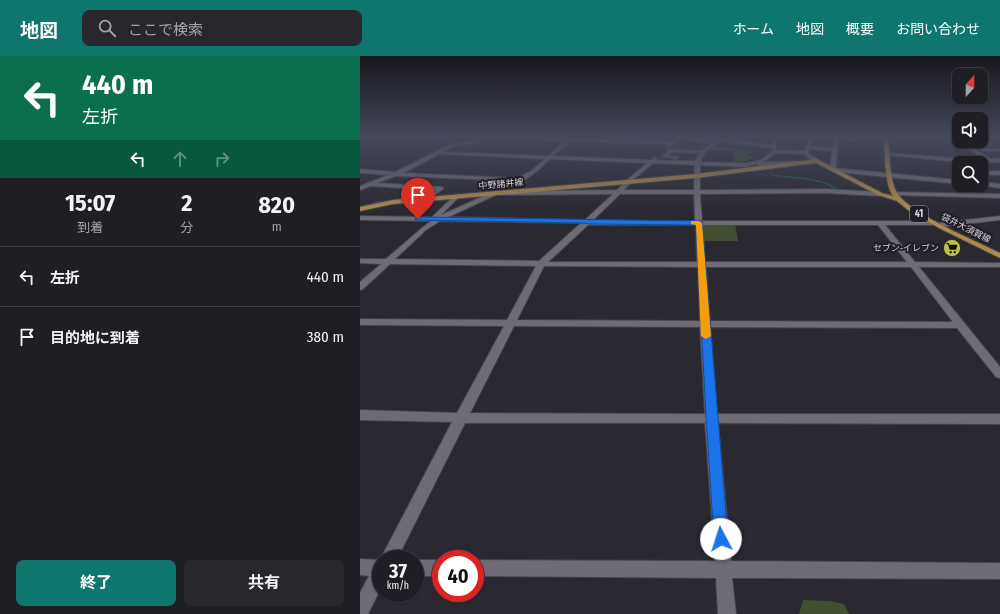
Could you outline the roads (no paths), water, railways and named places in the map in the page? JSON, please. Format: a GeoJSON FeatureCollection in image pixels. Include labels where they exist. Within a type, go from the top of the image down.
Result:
{"type":"FeatureCollection","features":[{"type":"Feature","properties":{"kind":"main road"},"geometry":{"type":"LineString","coordinates":[[814,162],[834,169],[880,194],[897,197]]}},
{"type":"Feature","properties":{"kind":"main road","name":"中野諸井線"},"geometry":{"type":"LineString","coordinates":[[360,209],[394,202],[696,176],[749,167],[814,162]]}},
{"type":"Feature","properties":{"kind":"main road"},"geometry":{"type":"LineString","coordinates":[[889,162],[892,189],[897,197]]}},
{"type":"Feature","properties":{"kind":"main road","name":"袋井大須賀線"},"geometry":{"type":"LineString","coordinates":[[897,197],[910,208],[1000,256]]}},
{"type":"Feature","properties":{"kind":"street"},"geometry":{"type":"LineString","coordinates":[[360,188],[396,174],[421,162]]}},
{"type":"Feature","properties":{"kind":"street"},"geometry":{"type":"LineString","coordinates":[[436,219],[521,180],[544,162]]}},
{"type":"Feature","properties":{"kind":"street"},"geometry":{"type":"LineString","coordinates":[[393,550],[510,324],[544,264],[630,181],[652,162]]}},
{"type":"Feature","properties":{"kind":"street"},"geometry":{"type":"LineString","coordinates":[[697,162],[749,167],[761,162]]}},
{"type":"Feature","properties":{"kind":"street"},"geometry":{"type":"LineString","coordinates":[[697,162],[696,176],[711,417],[727,614]]}},
{"type":"Feature","properties":{"kind":"street"},"geometry":{"type":"LineString","coordinates":[[834,162],[834,169],[952,181]]}},
{"type":"Feature","properties":{"kind":"street"},"geometry":{"type":"LineString","coordinates":[[360,170],[396,174],[521,180]]}},
{"type":"Feature","properties":{"kind":"street"},"geometry":{"type":"LineString","coordinates":[[988,173],[1000,173]]}},
{"type":"Feature","properties":{"kind":"street"},"geometry":{"type":"LineString","coordinates":[[989,184],[1000,182]]}},
{"type":"Feature","properties":{"kind":"street"},"geometry":{"type":"LineString","coordinates":[[989,184],[1000,186]]}},
{"type":"Feature","properties":{"kind":"street"},"geometry":{"type":"LineString","coordinates":[[369,185],[440,188],[426,199]]}},
{"type":"Feature","properties":{"kind":"street"},"geometry":{"type":"LineString","coordinates":[[495,193],[825,191],[880,194]]}},
{"type":"Feature","properties":{"kind":"street"},"geometry":{"type":"LineString","coordinates":[[897,197],[1000,196]]}},
{"type":"Feature","properties":{"kind":"street"},"geometry":{"type":"LineString","coordinates":[[360,287],[410,240],[436,219],[456,197]]}},
{"type":"Feature","properties":{"kind":"street"},"geometry":{"type":"LineString","coordinates":[[360,218],[588,222],[881,224],[938,224],[1000,218]]}},
{"type":"Feature","properties":{"kind":"street"},"geometry":{"type":"LineString","coordinates":[[881,224],[1000,374]]}},
{"type":"Feature","properties":{"kind":"street"},"geometry":{"type":"LineString","coordinates":[[360,261],[702,265],[1000,265]]}},
{"type":"Feature","properties":{"kind":"street"},"geometry":{"type":"LineString","coordinates":[[360,322],[510,324],[705,323],[960,325]]}},
{"type":"Feature","properties":{"kind":"street"},"geometry":{"type":"LineString","coordinates":[[360,415],[461,418],[711,417],[1000,419]]}},
{"type":"Feature","properties":{"kind":"street"},"geometry":{"type":"LineString","coordinates":[[360,567],[372,568]]}},
{"type":"Feature","properties":{"kind":"street"},"geometry":{"type":"LineString","coordinates":[[484,568],[1000,571]]}},
{"type":"Feature","properties":{"kind":"street"},"geometry":{"type":"LineString","coordinates":[[360,611],[372,589]]}},
{"type":"Feature","properties":{"kind":"waterway"},"geometry":{"type":"LineString","coordinates":[[635,178],[653,162]]}},
{"type":"Feature","properties":{"kind":"waterway"},"geometry":{"type":"LineString","coordinates":[[771,167],[772,175],[788,177]]}},
{"type":"Feature","properties":{"kind":"waterway"},"geometry":{"type":"LineString","coordinates":[[788,177],[820,182],[832,186],[838,190]]}},
{"type":"Feature","properties":{"kind":"waterway"},"geometry":{"type":"LineString","coordinates":[[788,177],[796,178]]}},
{"type":"Feature","properties":{"kind":"waterway"},"geometry":{"type":"LineString","coordinates":[[432,196],[515,190]]}},
{"type":"Feature","properties":{"kind":"waterway"},"geometry":{"type":"LineString","coordinates":[[882,194],[893,194]]}},
{"type":"Feature","properties":{"kind":"waterway"},"geometry":{"type":"LineString","coordinates":[[360,207],[378,202],[428,197]]}},
{"type":"Feature","properties":{"kind":"place","name":"セブン-イレブン"},"geometry":{"type":"Point","coordinates":[952,248]}}]}
